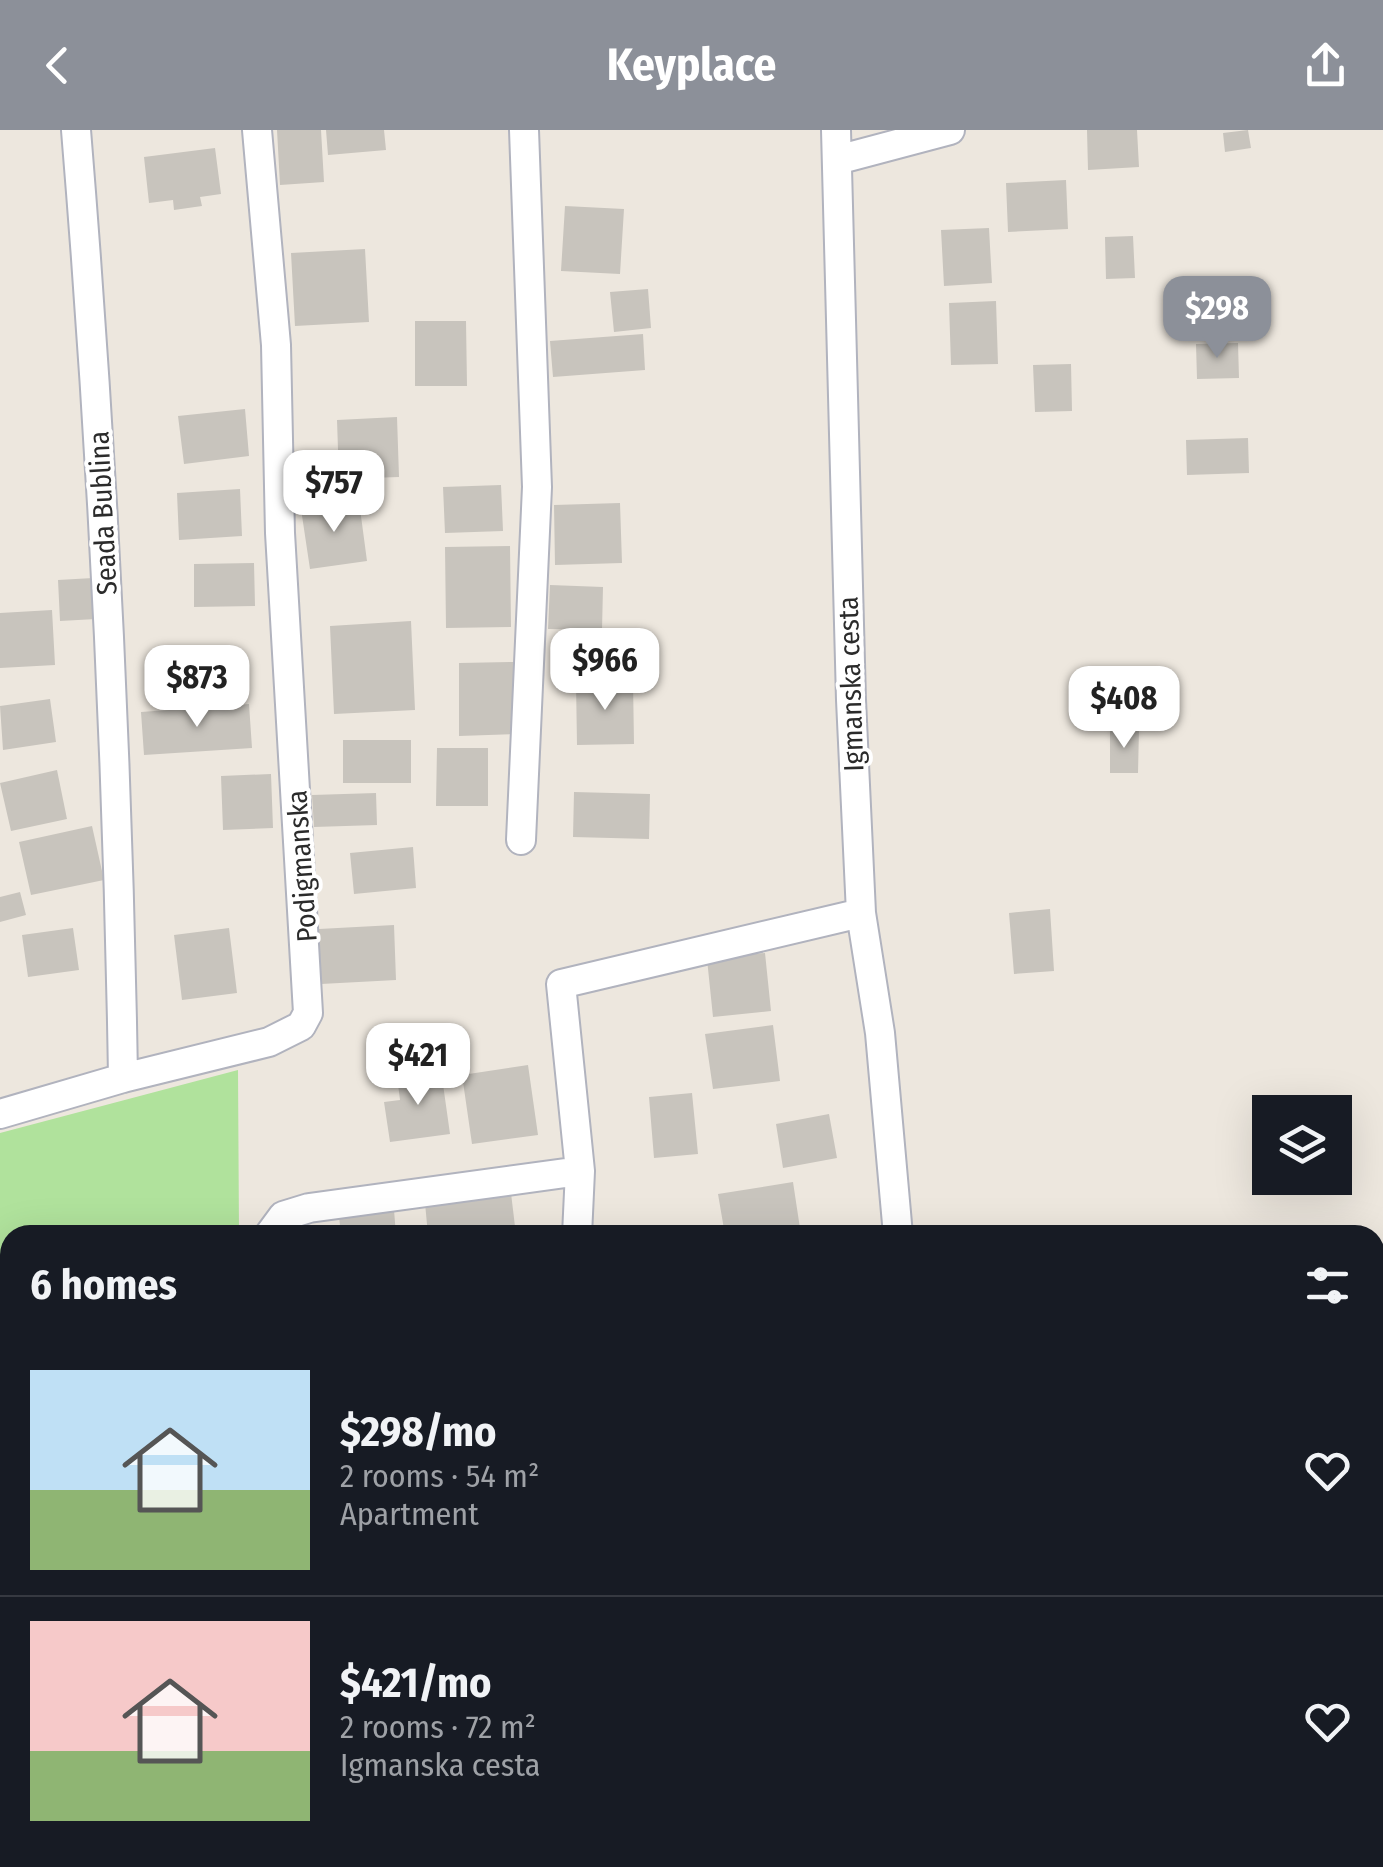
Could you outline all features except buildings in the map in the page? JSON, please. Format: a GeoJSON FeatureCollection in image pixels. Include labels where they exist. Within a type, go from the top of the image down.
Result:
{"type":"FeatureCollection","features":[{"type":"Feature","properties":{"kind":"street","name":"Seada Bublina"},"geometry":{"type":"LineString","coordinates":[[76,130],[99,426],[119,844],[122,1078]]}},
{"type":"Feature","properties":{"kind":"street","name":"Podigmanska"},"geometry":{"type":"LineString","coordinates":[[122,1078],[270,1042],[301,1026],[311,998],[280,533],[276,345],[257,130]]}},
{"type":"Feature","properties":{"kind":"street"},"geometry":{"type":"LineString","coordinates":[[521,840],[537,487],[524,130]]}},
{"type":"Feature","properties":{"kind":"street","name":"Igmanska cesta"},"geometry":{"type":"LineString","coordinates":[[836,130],[850,700],[861,913],[880,1032],[897,1225]]}},
{"type":"Feature","properties":{"kind":"street"},"geometry":{"type":"LineString","coordinates":[[837,160],[950,130]]}},
{"type":"Feature","properties":{"kind":"street"},"geometry":{"type":"LineString","coordinates":[[577,1225],[580,1171],[562,984],[861,913]]}},
{"type":"Feature","properties":{"kind":"street"},"geometry":{"type":"LineString","coordinates":[[0,1114],[122,1078]]}},
{"type":"Feature","properties":{"kind":"street"},"geometry":{"type":"LineString","coordinates":[[276,1225],[283,1216],[309,1208],[580,1171]]}},
{"type":"Feature","properties":{"kind":"green space"},"geometry":{"type":"Polygon","coordinates":[[[238,1070],[239,1225],[0,1225],[0,1133],[238,1070]]]}}]}
